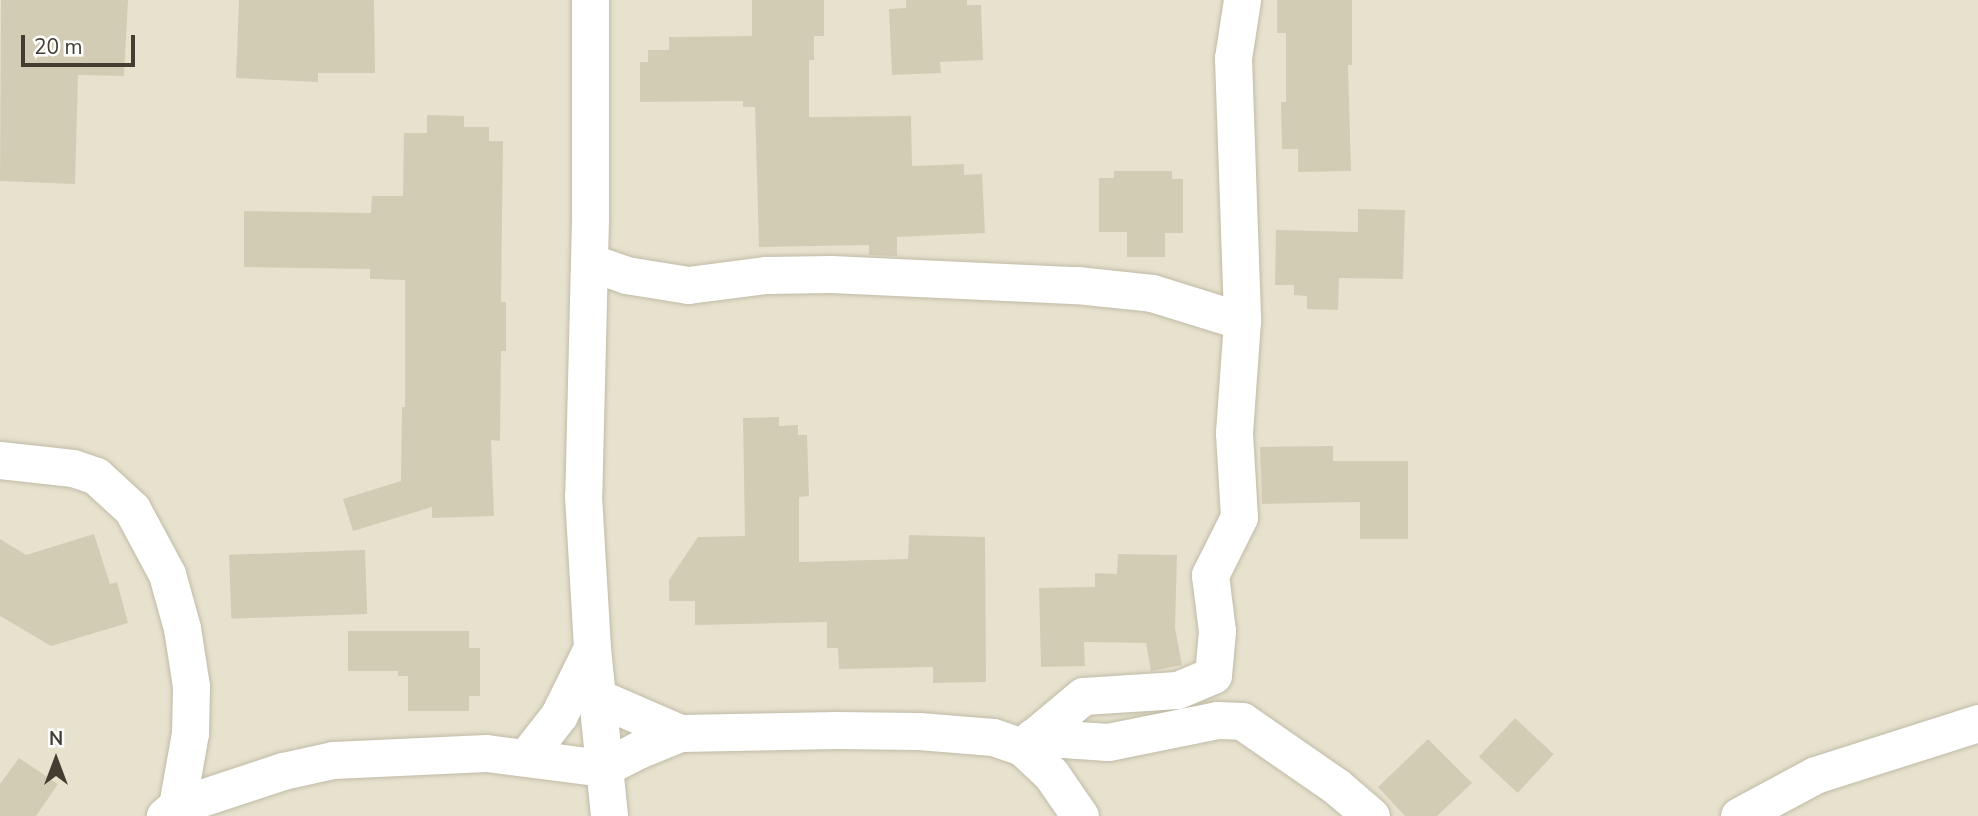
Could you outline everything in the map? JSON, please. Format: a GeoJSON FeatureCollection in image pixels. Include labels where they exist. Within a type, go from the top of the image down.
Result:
{"type":"FeatureCollection","features":[{"type":"Feature","properties":{"kind":"street"},"geometry":{"type":"LineString","coordinates":[[590,0],[589,262],[583,496],[592,648],[609,816]]}},
{"type":"Feature","properties":{"kind":"street"},"geometry":{"type":"LineString","coordinates":[[1028,742],[1083,696],[1177,690],[1213,675],[1217,631],[1210,575],[1239,517],[1234,433],[1242,321],[1233,58],[1242,0]]}},
{"type":"Feature","properties":{"kind":"street"},"geometry":{"type":"LineString","coordinates":[[589,262],[626,275],[676,285],[702,285],[766,275],[831,274],[1077,285],[1152,293],[1242,321]]}},
{"type":"Feature","properties":{"kind":"street"},"geometry":{"type":"LineString","coordinates":[[0,460],[73,468],[96,476],[132,509],[161,564],[183,628],[191,687],[190,733],[171,811]]}},
{"type":"Feature","properties":{"kind":"street"},"geometry":{"type":"LineString","coordinates":[[527,756],[559,715],[592,648]]}},
{"type":"Feature","properties":{"kind":"street"},"geometry":{"type":"LineString","coordinates":[[599,698],[680,733]]}},
{"type":"Feature","properties":{"kind":"street"},"geometry":{"type":"LineString","coordinates":[[171,811],[283,771],[333,760],[486,753],[527,756],[603,768],[680,733],[919,731],[1028,742],[1108,741],[1217,720],[1242,721],[1336,786],[1371,816]]}},
{"type":"Feature","properties":{"kind":"street"},"geometry":{"type":"LineString","coordinates":[[1739,816],[1815,775],[1978,723]]}},
{"type":"Feature","properties":{"kind":"street"},"geometry":{"type":"LineString","coordinates":[[1028,742],[1080,816]]}},
{"type":"Feature","properties":{"kind":"shaded area"},"geometry":{"type":"Polygon","coordinates":[[[0,0],[1978,0],[1978,816],[0,816],[0,0]]]}},
{"type":"Feature","properties":{"kind":"building"},"geometry":{"type":"Polygon","coordinates":[[[1,0],[128,0],[124,76],[78,75],[75,184],[0,181],[1,0]]]}},
{"type":"Feature","properties":{"kind":"building"},"geometry":{"type":"Polygon","coordinates":[[[239,0],[374,0],[375,73],[318,73],[318,82],[236,78],[239,0]]]}},
{"type":"Feature","properties":{"kind":"building"},"geometry":{"type":"Polygon","coordinates":[[[752,0],[824,0],[824,36],[814,36],[814,60],[809,60],[809,117],[911,116],[912,166],[964,164],[964,175],[982,174],[985,233],[897,237],[897,256],[869,255],[869,245],[759,247],[755,107],[743,107],[743,101],[640,102],[640,62],[648,62],[648,50],[669,50],[669,37],[752,36],[752,0]]]}},
{"type":"Feature","properties":{"kind":"building"},"geometry":{"type":"Polygon","coordinates":[[[906,0],[967,0],[967,5],[981,5],[983,60],[940,62],[941,73],[892,75],[889,9],[906,8],[906,0]]]}},
{"type":"Feature","properties":{"kind":"building"},"geometry":{"type":"Polygon","coordinates":[[[1277,0],[1352,0],[1352,65],[1348,65],[1351,171],[1298,172],[1298,149],[1282,149],[1281,102],[1286,102],[1286,33],[1277,33],[1277,0]]]}},
{"type":"Feature","properties":{"kind":"building"},"geometry":{"type":"Polygon","coordinates":[[[427,115],[464,116],[464,127],[489,127],[489,141],[503,141],[501,302],[506,302],[506,351],[501,351],[500,441],[491,440],[494,516],[432,518],[432,507],[353,531],[343,499],[401,481],[402,407],[405,407],[405,280],[370,279],[370,269],[244,267],[244,211],[371,213],[372,196],[403,196],[404,133],[427,133],[427,115]]]}},
{"type":"Feature","properties":{"kind":"building"},"geometry":{"type":"Polygon","coordinates":[[[1114,171],[1172,171],[1172,179],[1183,179],[1183,233],[1165,233],[1165,257],[1127,257],[1127,232],[1099,232],[1099,178],[1114,178],[1114,171]]]}},
{"type":"Feature","properties":{"kind":"building"},"geometry":{"type":"Polygon","coordinates":[[[1358,209],[1405,210],[1403,279],[1339,278],[1338,310],[1307,309],[1307,296],[1294,295],[1294,285],[1275,285],[1276,230],[1358,232],[1358,209]]]}},
{"type":"Feature","properties":{"kind":"building"},"geometry":{"type":"Polygon","coordinates":[[[779,417],[779,426],[798,425],[798,435],[807,435],[809,496],[799,497],[799,562],[908,559],[909,535],[985,537],[986,682],[933,683],[933,667],[839,669],[838,648],[827,648],[827,622],[695,625],[695,601],[669,601],[669,580],[698,537],[745,536],[743,418],[779,417]]]}},
{"type":"Feature","properties":{"kind":"building"},"geometry":{"type":"Polygon","coordinates":[[[1333,446],[1333,461],[1408,461],[1408,539],[1360,539],[1360,502],[1262,504],[1260,447],[1333,446]]]}},
{"type":"Feature","properties":{"kind":"building"},"geometry":{"type":"Polygon","coordinates":[[[94,534],[110,584],[117,582],[128,623],[51,646],[0,616],[0,539],[26,555],[94,534]]]}},
{"type":"Feature","properties":{"kind":"building"},"geometry":{"type":"Polygon","coordinates":[[[365,550],[367,614],[231,619],[229,555],[365,550]]]}},
{"type":"Feature","properties":{"kind":"building"},"geometry":{"type":"Polygon","coordinates":[[[1118,554],[1177,555],[1175,628],[1182,665],[1151,671],[1146,643],[1084,642],[1085,666],[1041,667],[1039,588],[1095,587],[1095,573],[1117,574],[1118,554]]]}},
{"type":"Feature","properties":{"kind":"building"},"geometry":{"type":"Polygon","coordinates":[[[348,631],[469,631],[469,648],[480,648],[480,696],[469,696],[469,711],[408,711],[408,676],[398,676],[398,671],[348,671],[348,631]]]}},
{"type":"Feature","properties":{"kind":"building"},"geometry":{"type":"Polygon","coordinates":[[[1515,718],[1554,754],[1518,793],[1479,757],[1515,718]]]}},
{"type":"Feature","properties":{"kind":"building"},"geometry":{"type":"Polygon","coordinates":[[[1428,739],[1472,783],[1437,816],[1405,816],[1378,787],[1428,739]]]}},
{"type":"Feature","properties":{"kind":"building"},"geometry":{"type":"Polygon","coordinates":[[[19,758],[58,784],[36,816],[0,816],[0,784],[19,758]]]}}]}
